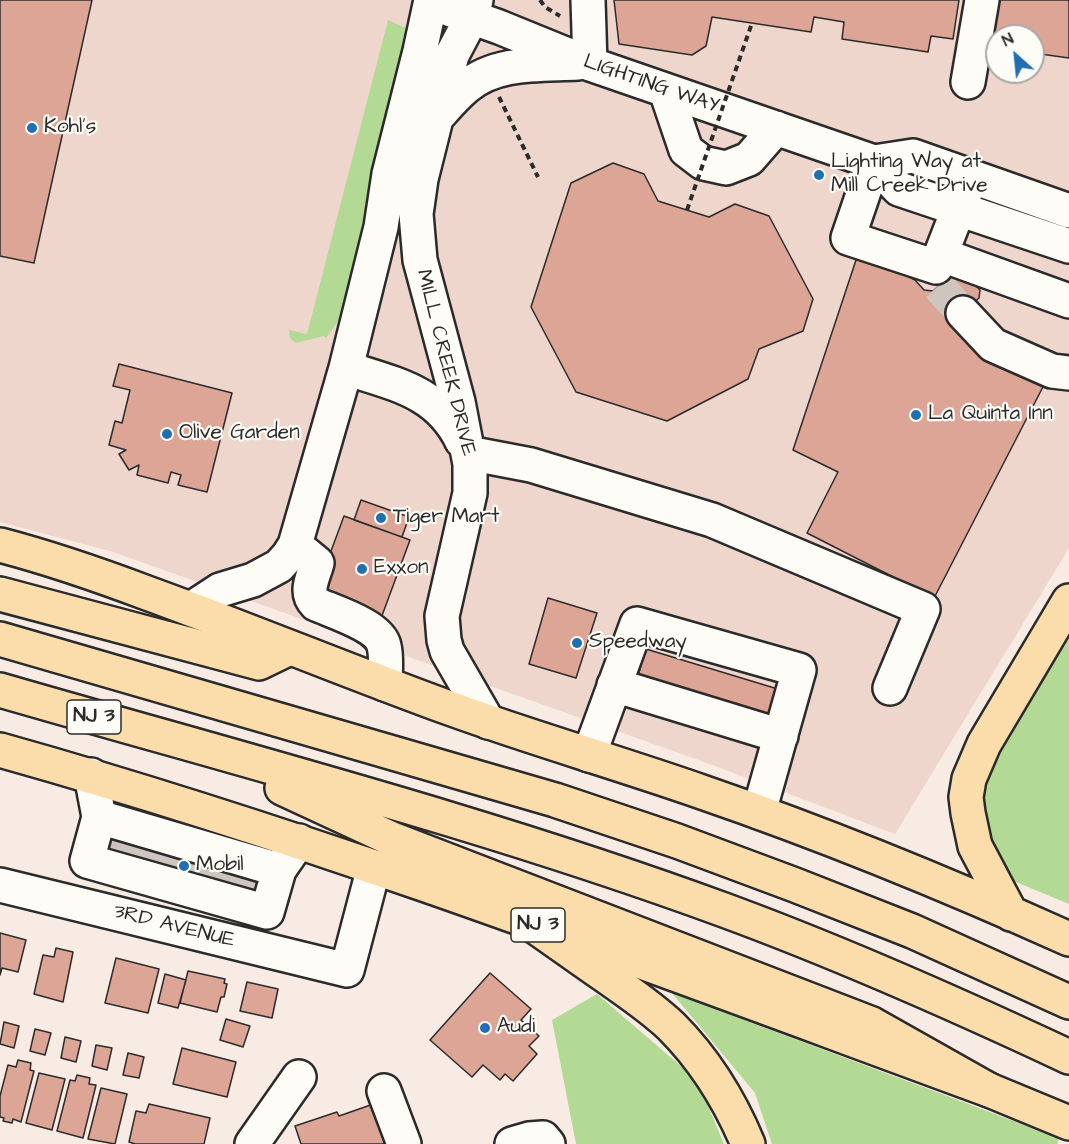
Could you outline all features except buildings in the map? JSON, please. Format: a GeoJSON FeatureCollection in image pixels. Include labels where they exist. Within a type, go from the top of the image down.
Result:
{"type":"FeatureCollection","features":[{"type":"Feature","properties":{"kind":"main road"},"geometry":{"type":"LineString","coordinates":[[0,545],[89,572],[488,722],[759,812],[947,886],[1069,939]]}},
{"type":"Feature","properties":{"kind":"main road"},"geometry":{"type":"LineString","coordinates":[[0,594],[259,663],[290,648]]}},
{"type":"Feature","properties":{"kind":"main road"},"geometry":{"type":"LineString","coordinates":[[1011,914],[973,838],[966,797],[969,779],[984,744],[1069,601]]}},
{"type":"Feature","properties":{"kind":"main road","name":"NJ 3"},"geometry":{"type":"LineString","coordinates":[[0,639],[434,764],[610,818],[785,881],[912,931],[1069,1002]]}},
{"type":"Feature","properties":{"kind":"main road","name":"NJ 3"},"geometry":{"type":"LineString","coordinates":[[0,690],[489,831],[724,910],[889,976],[1069,1058]]}},
{"type":"Feature","properties":{"kind":"main road"},"geometry":{"type":"LineString","coordinates":[[188,744],[392,839],[872,1024],[988,1090]]}},
{"type":"Feature","properties":{"kind":"main road","name":"NJ 3"},"geometry":{"type":"LineString","coordinates":[[0,750],[182,802],[374,867],[988,1090],[1069,1123]]}},
{"type":"Feature","properties":{"kind":"main road"},"geometry":{"type":"LineString","coordinates":[[527,921],[639,1000],[672,1028],[695,1053],[714,1079],[734,1113],[748,1144]]}},
{"type":"Feature","properties":{"kind":"street"},"geometry":{"type":"LineString","coordinates":[[435,118],[467,86],[487,74],[513,67],[588,64],[588,0]]}},
{"type":"Feature","properties":{"kind":"street"},"geometry":{"type":"LineString","coordinates":[[968,82],[982,0]]}},
{"type":"Feature","properties":{"kind":"street"},"geometry":{"type":"LineString","coordinates":[[191,609],[220,590],[253,580],[279,566],[295,545],[346,368],[381,227],[389,174],[430,1]]}},
{"type":"Feature","properties":{"kind":"street","name":"LIGHTING WAY"},"geometry":{"type":"LineString","coordinates":[[430,1],[474,8],[588,64],[874,162],[913,156],[1069,211]]}},
{"type":"Feature","properties":{"kind":"street","name":"MILL CREEK DRIVE"},"geometry":{"type":"LineString","coordinates":[[474,8],[452,55],[421,179],[416,214],[420,260],[458,402],[471,477],[470,493],[446,593],[442,628],[447,651],[488,722]]}},
{"type":"Feature","properties":{"kind":"street"},"geometry":{"type":"LineString","coordinates":[[666,91],[686,150],[703,163],[726,168],[749,159],[776,128]]}},
{"type":"Feature","properties":{"kind":"street"},"geometry":{"type":"LineString","coordinates":[[874,162],[848,238],[939,269],[1069,301]]}},
{"type":"Feature","properties":{"kind":"street","name":"LIGHTING WAY"},"geometry":{"type":"LineString","coordinates":[[874,162],[898,189],[1069,246]]}},
{"type":"Feature","properties":{"kind":"street"},"geometry":{"type":"LineString","coordinates":[[939,269],[970,177]]}},
{"type":"Feature","properties":{"kind":"street"},"geometry":{"type":"LineString","coordinates":[[963,313],[993,345],[1052,371],[1069,373]]}},
{"type":"Feature","properties":{"kind":"street"},"geometry":{"type":"LineString","coordinates":[[346,368],[405,387],[433,403],[454,424],[468,453],[531,465],[712,520],[923,609],[890,688]]}},
{"type":"Feature","properties":{"kind":"street"},"geometry":{"type":"LineString","coordinates":[[295,545],[317,563],[309,590],[316,604],[365,625],[378,634],[384,644],[385,684]]}},
{"type":"Feature","properties":{"kind":"street"},"geometry":{"type":"LineString","coordinates":[[589,755],[637,624],[800,670],[759,812]]}},
{"type":"Feature","properties":{"kind":"street"},"geometry":{"type":"LineString","coordinates":[[614,685],[781,736]]}},
{"type":"Feature","properties":{"kind":"street"},"geometry":{"type":"LineString","coordinates":[[91,775],[133,849],[233,878],[299,842]]}},
{"type":"Feature","properties":{"kind":"street"},"geometry":{"type":"LineString","coordinates":[[133,849],[233,878]]}},
{"type":"Feature","properties":{"kind":"street","name":"3RD AVENUE"},"geometry":{"type":"LineString","coordinates":[[0,885],[347,970],[374,867]]}},
{"type":"Feature","properties":{"kind":"street"},"geometry":{"type":"LineString","coordinates":[[252,1144],[299,1077]]}},
{"type":"Feature","properties":{"kind":"street"},"geometry":{"type":"LineString","coordinates":[[384,1091],[404,1144]]}},
{"type":"Feature","properties":{"kind":"street"},"geometry":{"type":"LineString","coordinates":[[512,1144],[529,1138],[543,1138],[548,1144]]}},
{"type":"Feature","properties":{"kind":"path"},"geometry":{"type":"LineString","coordinates":[[687,210],[752,23]]}},
{"type":"Feature","properties":{"kind":"path"},"geometry":{"type":"LineString","coordinates":[[497,94],[538,177]]}},
{"type":"Feature","properties":{"kind":"shaded area"},"geometry":{"type":"Polygon","coordinates":[[[0,0],[1069,0],[1069,548],[895,834],[707,763],[113,552],[0,522],[0,0]]]}},
{"type":"Feature","properties":{"kind":"green space"},"geometry":{"type":"Polygon","coordinates":[[[388,20],[410,30],[343,308],[338,321],[326,338],[324,336],[296,343],[290,338],[289,330],[307,334],[388,20]]]}},
{"type":"Feature","properties":{"kind":"green space"},"geometry":{"type":"Polygon","coordinates":[[[1069,639],[1069,904],[1016,882],[986,848],[981,781],[1069,639]]]}},
{"type":"Feature","properties":{"kind":"green space"},"geometry":{"type":"Polygon","coordinates":[[[672,993],[1059,1138],[1057,1144],[772,1144],[755,1093],[672,993]]]}},
{"type":"Feature","properties":{"kind":"green space"},"geometry":{"type":"Polygon","coordinates":[[[597,994],[697,1080],[724,1144],[576,1144],[552,1020],[597,994]]]}},
{"type":"Feature","properties":{"kind":"tunnel"},"geometry":{"type":"LineString","coordinates":[[938,286],[963,313]]}},
{"type":"Feature","properties":{"kind":"tunnel"},"geometry":{"type":"LineString","coordinates":[[108,858],[115,833]]}},
{"type":"Feature","properties":{"kind":"tunnel"},"geometry":{"type":"LineString","coordinates":[[130,864],[138,839]]}},
{"type":"Feature","properties":{"kind":"tunnel"},"geometry":{"type":"LineString","coordinates":[[159,872],[167,847]]}},
{"type":"Feature","properties":{"kind":"tunnel"},"geometry":{"type":"LineString","coordinates":[[201,884],[208,859]]}},
{"type":"Feature","properties":{"kind":"tunnel"},"geometry":{"type":"LineString","coordinates":[[227,892],[235,867]]}},
{"type":"Feature","properties":{"kind":"tunnel"},"geometry":{"type":"LineString","coordinates":[[250,898],[257,874]]}},
{"type":"Feature","properties":{"kind":"place","name":"Kohl's"},"geometry":{"type":"Point","coordinates":[32,128]}},
{"type":"Feature","properties":{"kind":"place","name":"Lighting Way at Mill Creek Drive"},"geometry":{"type":"Point","coordinates":[819,175]}},
{"type":"Feature","properties":{"kind":"place","name":"La Quinta Inn"},"geometry":{"type":"Point","coordinates":[916,415]}},
{"type":"Feature","properties":{"kind":"place","name":"Olive Garden"},"geometry":{"type":"Point","coordinates":[167,434]}},
{"type":"Feature","properties":{"kind":"place","name":"Tiger Mart"},"geometry":{"type":"Point","coordinates":[381,518]}},
{"type":"Feature","properties":{"kind":"place","name":"Exxon"},"geometry":{"type":"Point","coordinates":[362,569]}},
{"type":"Feature","properties":{"kind":"place","name":"Speedway"},"geometry":{"type":"Point","coordinates":[577,643]}},
{"type":"Feature","properties":{"kind":"place","name":"Mobil"},"geometry":{"type":"Point","coordinates":[184,866]}},
{"type":"Feature","properties":{"kind":"place","name":"Audi"},"geometry":{"type":"Point","coordinates":[485,1028]}}]}
